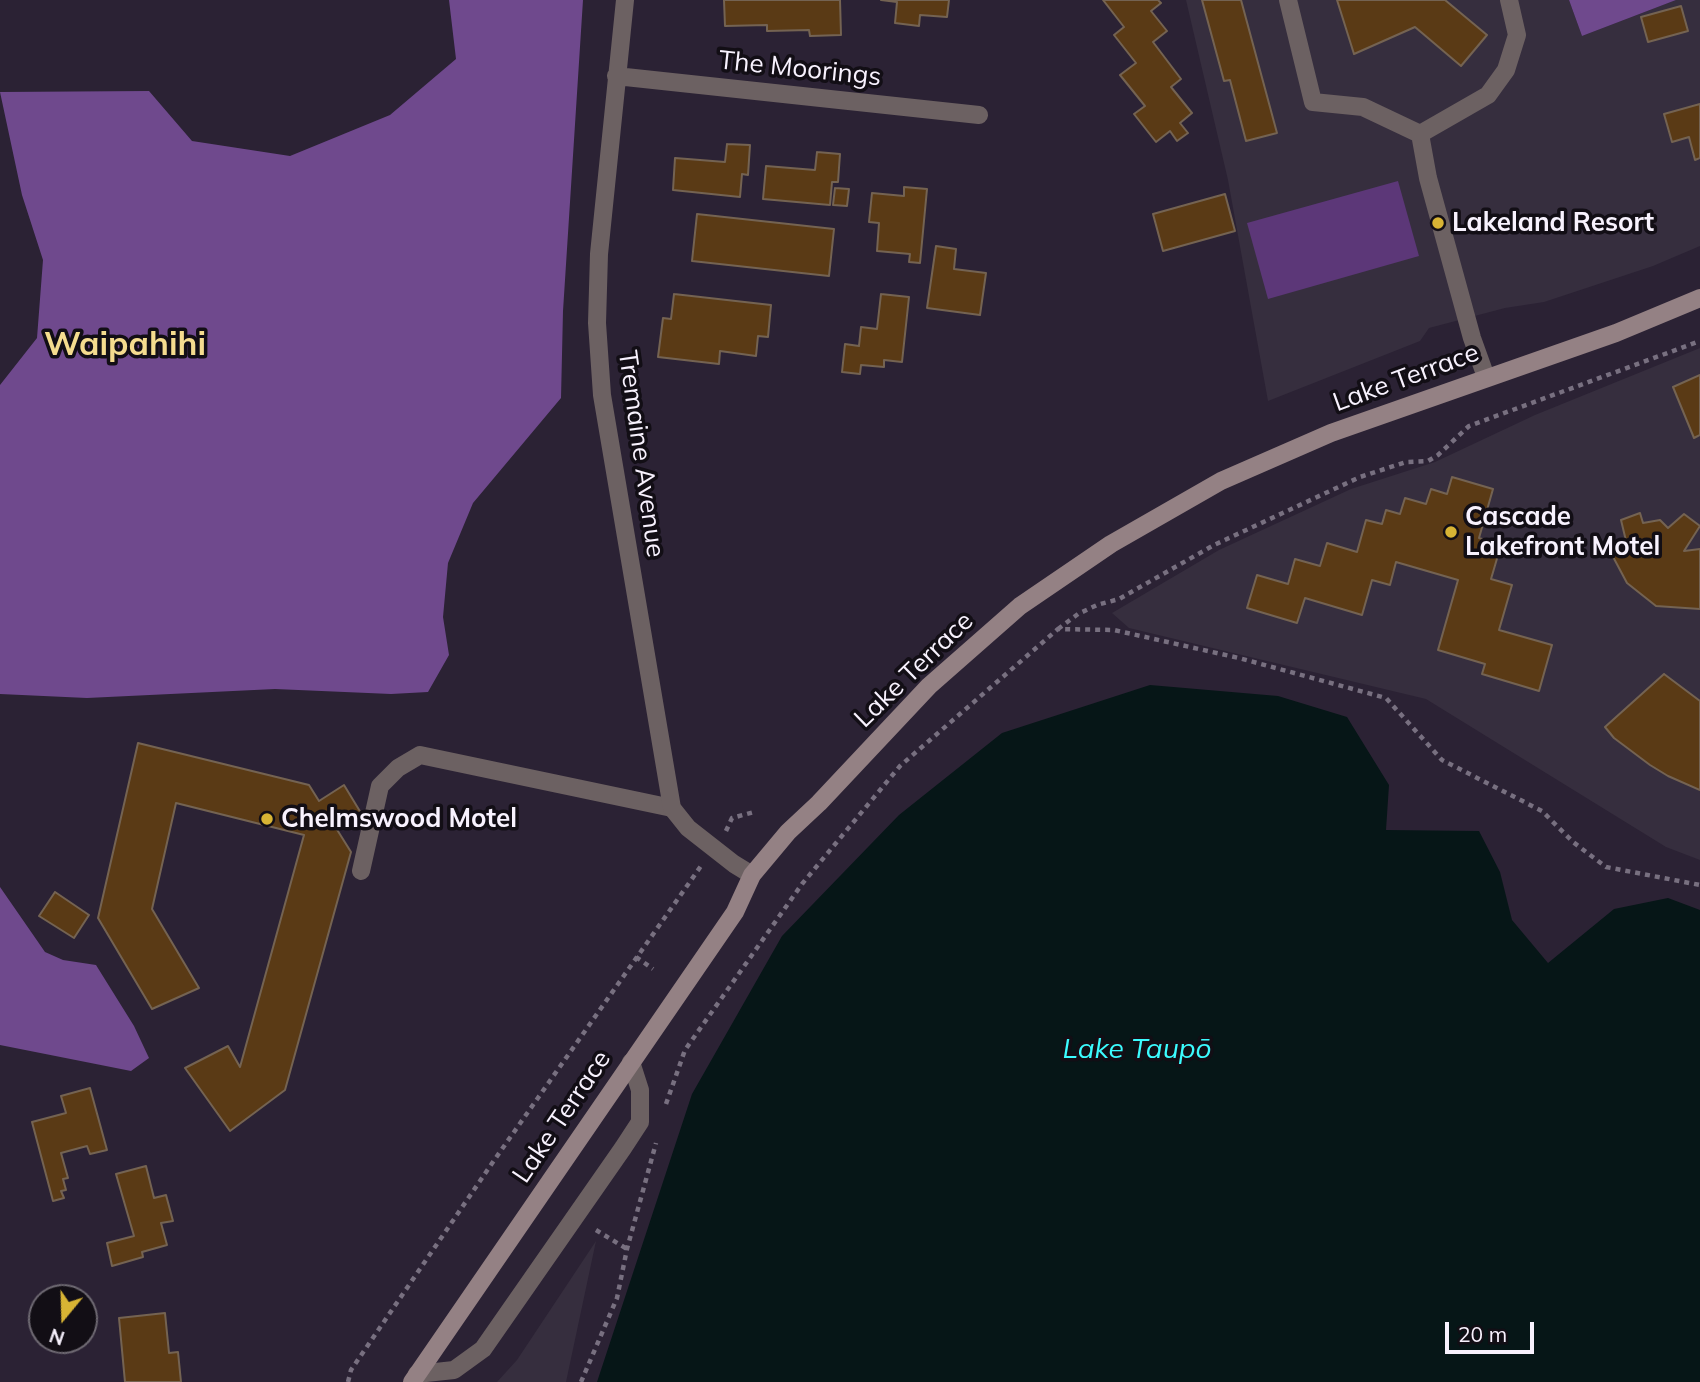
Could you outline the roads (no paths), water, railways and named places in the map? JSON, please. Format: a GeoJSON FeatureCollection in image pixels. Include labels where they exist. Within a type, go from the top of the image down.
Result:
{"type":"FeatureCollection","features":[{"type":"Feature","properties":{"kind":"main road","name":"Lake Terrace"},"geometry":{"type":"LineString","coordinates":[[415,1378],[734,912],[752,875],[788,832],[819,803],[929,686],[1020,606],[1099,551],[1221,481],[1331,433],[1616,333],[1700,298]]}},
{"type":"Feature","properties":{"kind":"street","name":"Tremaine Avenue"},"geometry":{"type":"LineString","coordinates":[[625,0],[599,254],[597,323],[602,395],[672,808]]}},
{"type":"Feature","properties":{"kind":"street"},"geometry":{"type":"LineString","coordinates":[[1288,0],[1313,102],[1363,107],[1420,134]]}},
{"type":"Feature","properties":{"kind":"street"},"geometry":{"type":"LineString","coordinates":[[1420,134],[1488,95],[1506,70],[1517,35],[1509,0]]}},
{"type":"Feature","properties":{"kind":"street","name":"The Moorings"},"geometry":{"type":"LineString","coordinates":[[616,76],[979,114]]}},
{"type":"Feature","properties":{"kind":"street"},"geometry":{"type":"LineString","coordinates":[[1420,134],[1428,178],[1472,338],[1486,377]]}},
{"type":"Feature","properties":{"kind":"street"},"geometry":{"type":"LineString","coordinates":[[361,871],[380,786],[398,768],[420,755],[672,808],[688,828],[752,875]]}},
{"type":"Feature","properties":{"kind":"street"},"geometry":{"type":"LineString","coordinates":[[415,1378],[454,1370],[483,1349],[623,1148],[640,1122],[640,1090],[631,1062]]}},
{"type":"Feature","properties":{"kind":"water","name":"Lake Taupō"},"geometry":{"type":"Polygon","coordinates":[[[1150,685],[1278,696],[1347,717],[1389,785],[1386,830],[1479,831],[1500,872],[1512,920],[1548,963],[1614,909],[1668,898],[1700,910],[1700,1382],[597,1382],[692,1094],[782,936],[899,815],[1002,733],[1150,685]]]}},
{"type":"Feature","properties":{"kind":"place","name":"Lakeland Resort"},"geometry":{"type":"Point","coordinates":[1438,223]}},
{"type":"Feature","properties":{"kind":"place","name":"Cascade Lakefront Motel"},"geometry":{"type":"Point","coordinates":[1451,532]}},
{"type":"Feature","properties":{"kind":"place","name":"Chelmswood Motel"},"geometry":{"type":"Point","coordinates":[267,819]}},
{"type":"Feature","properties":{"kind":"district","name":"Waipahihi"},"geometry":{"type":"Point","coordinates":[125,345]}}]}
